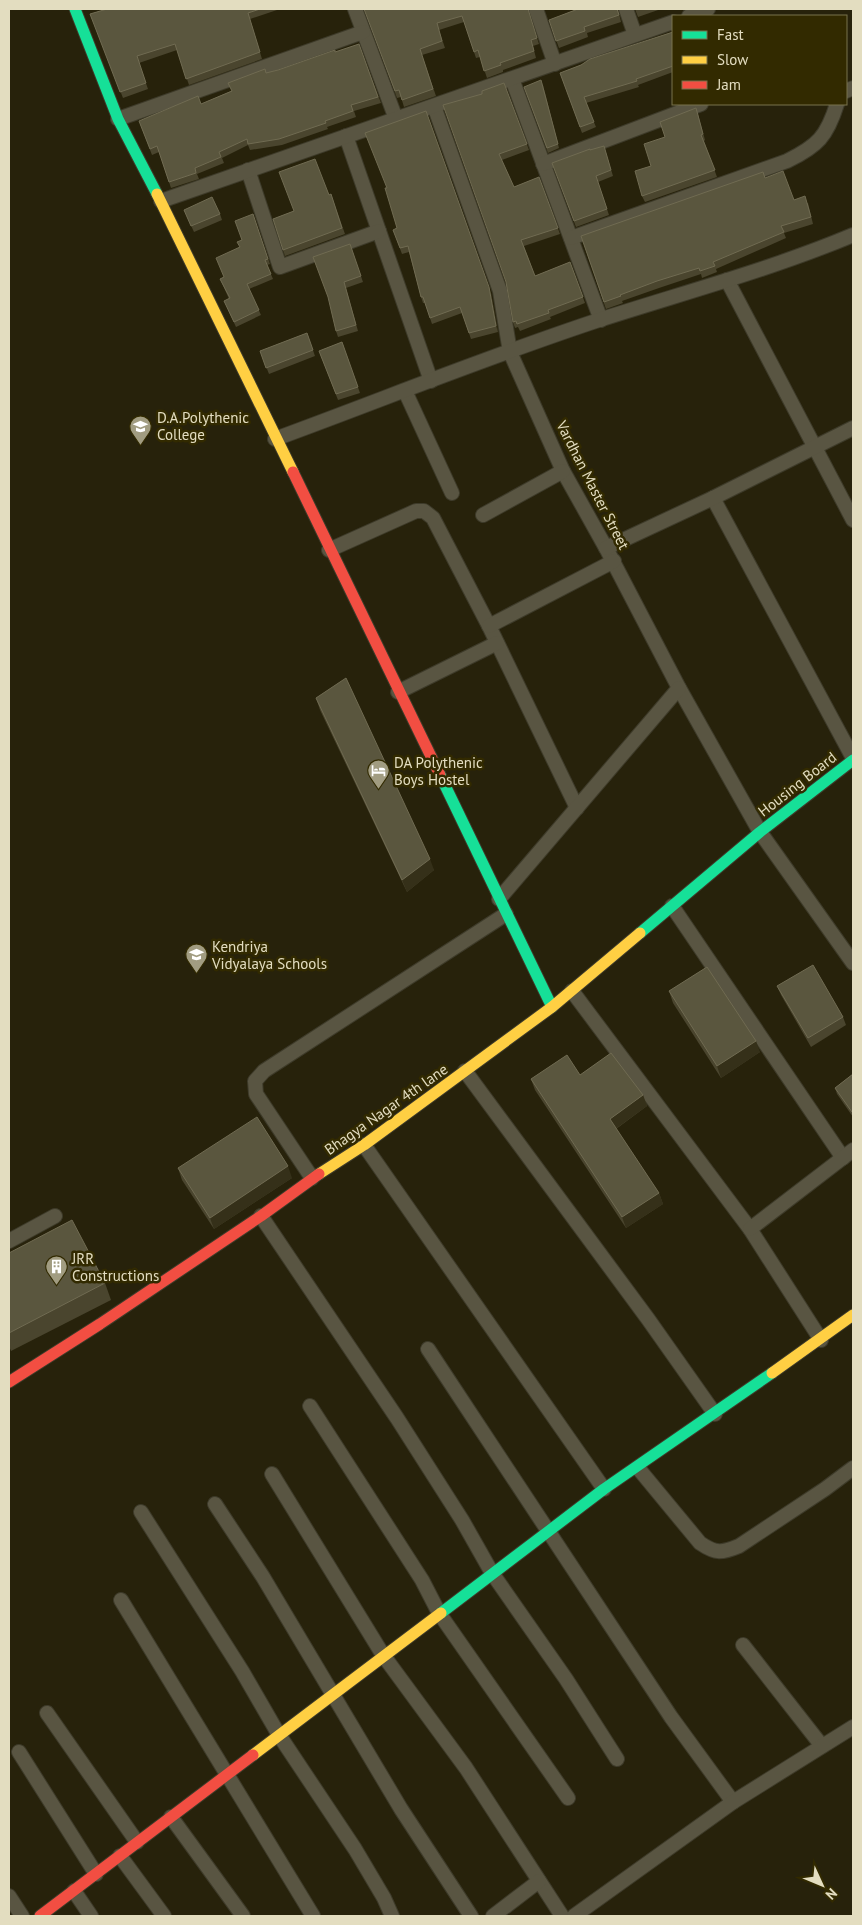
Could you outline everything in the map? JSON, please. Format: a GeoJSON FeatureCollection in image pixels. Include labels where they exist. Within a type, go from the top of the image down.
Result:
{"type":"FeatureCollection","features":[{"type":"Feature","properties":{"kind":"street"},"geometry":{"type":"LineString","coordinates":[[75,9],[118,119],[161,201],[552,1007]]}},
{"type":"Feature","properties":{"kind":"street"},"geometry":{"type":"LineString","coordinates":[[355,9],[396,119]]}},
{"type":"Feature","properties":{"kind":"street"},"geometry":{"type":"LineString","coordinates":[[536,9],[555,64]]}},
{"type":"Feature","properties":{"kind":"street"},"geometry":{"type":"LineString","coordinates":[[626,9],[636,35]]}},
{"type":"Feature","properties":{"kind":"street"},"geometry":{"type":"LineString","coordinates":[[692,15],[708,9]]}},
{"type":"Feature","properties":{"kind":"street"},"geometry":{"type":"LineString","coordinates":[[161,201],[672,22]]}},
{"type":"Feature","properties":{"kind":"street"},"geometry":{"type":"LineString","coordinates":[[118,119],[364,32]]}},
{"type":"Feature","properties":{"kind":"street"},"geometry":{"type":"LineString","coordinates":[[512,79],[601,320]]}},
{"type":"Feature","properties":{"kind":"street"},"geometry":{"type":"LineString","coordinates":[[544,164],[699,105]]}},
{"type":"Feature","properties":{"kind":"street"},"geometry":{"type":"LineString","coordinates":[[571,238],[787,161],[806,152],[817,144],[825,134],[831,124],[837,105]]}},
{"type":"Feature","properties":{"kind":"street","name":"Vardhan Master Street"},"geometry":{"type":"LineString","coordinates":[[434,106],[500,291],[510,352],[563,470],[614,561],[679,688],[760,832],[853,963]]}},
{"type":"Feature","properties":{"kind":"street"},"geometry":{"type":"LineString","coordinates":[[346,136],[431,381]]}},
{"type":"Feature","properties":{"kind":"street"},"geometry":{"type":"LineString","coordinates":[[248,170],[280,267],[378,231]]}},
{"type":"Feature","properties":{"kind":"street"},"geometry":{"type":"LineString","coordinates":[[275,439],[510,352],[601,320],[727,280],[853,235]]}},
{"type":"Feature","properties":{"kind":"street"},"geometry":{"type":"LineString","coordinates":[[727,280],[853,520]]}},
{"type":"Feature","properties":{"kind":"street"},"geometry":{"type":"LineString","coordinates":[[405,391],[452,493]]}},
{"type":"Feature","properties":{"kind":"street"},"geometry":{"type":"LineString","coordinates":[[606,548],[714,498],[853,428]]}},
{"type":"Feature","properties":{"kind":"street"},"geometry":{"type":"LineString","coordinates":[[483,515],[563,470]]}},
{"type":"Feature","properties":{"kind":"street"},"geometry":{"type":"LineString","coordinates":[[714,498],[853,759]]}},
{"type":"Feature","properties":{"kind":"street"},"geometry":{"type":"LineString","coordinates":[[329,550],[416,511],[424,511],[433,518],[489,626],[577,808]]}},
{"type":"Feature","properties":{"kind":"street"},"geometry":{"type":"LineString","coordinates":[[489,626],[614,561]]}},
{"type":"Feature","properties":{"kind":"street"},"geometry":{"type":"LineString","coordinates":[[398,692],[497,643]]}},
{"type":"Feature","properties":{"kind":"street"},"geometry":{"type":"LineString","coordinates":[[499,899],[679,688]]}},
{"type":"Feature","properties":{"kind":"street","name":"Housing Board"},"geometry":{"type":"LineString","coordinates":[[760,832],[853,759]]}},
{"type":"Feature","properties":{"kind":"street","name":"Bhagya Nagar 4th lane"},"geometry":{"type":"LineString","coordinates":[[9,1382],[131,1303],[261,1216],[312,1178],[364,1145],[552,1007],[760,832]]}},
{"type":"Feature","properties":{"kind":"street"},"geometry":{"type":"LineString","coordinates":[[672,906],[848,1154],[750,1229]]}},
{"type":"Feature","properties":{"kind":"street"},"geometry":{"type":"LineString","coordinates":[[312,1178],[256,1094],[254,1081],[272,1066],[506,914]]}},
{"type":"Feature","properties":{"kind":"street"},"geometry":{"type":"LineString","coordinates":[[572,991],[750,1229],[821,1340]]}},
{"type":"Feature","properties":{"kind":"street"},"geometry":{"type":"LineString","coordinates":[[465,1071],[648,1319],[715,1414]]}},
{"type":"Feature","properties":{"kind":"street"},"geometry":{"type":"LineString","coordinates":[[364,1145],[604,1489]]}},
{"type":"Feature","properties":{"kind":"street"},"geometry":{"type":"LineString","coordinates":[[9,1241],[55,1216]]}},
{"type":"Feature","properties":{"kind":"street"},"geometry":{"type":"LineString","coordinates":[[261,1216],[397,1418],[462,1520],[492,1573],[618,1759]]}},
{"type":"Feature","properties":{"kind":"street"},"geometry":{"type":"LineString","coordinates":[[40,1916],[604,1489],[638,1468],[821,1340],[853,1315]]}},
{"type":"Feature","properties":{"kind":"street"},"geometry":{"type":"LineString","coordinates":[[428,1349],[671,1717],[733,1802]]}},
{"type":"Feature","properties":{"kind":"street"},"geometry":{"type":"LineString","coordinates":[[310,1406],[422,1580],[439,1613],[568,1798]]}},
{"type":"Feature","properties":{"kind":"street"},"geometry":{"type":"LineString","coordinates":[[638,1468],[700,1543],[712,1551],[726,1551],[739,1546],[825,1489],[853,1468]]}},
{"type":"Feature","properties":{"kind":"street"},"geometry":{"type":"LineString","coordinates":[[272,1474],[384,1655],[466,1768],[562,1916]]}},
{"type":"Feature","properties":{"kind":"street"},"geometry":{"type":"LineString","coordinates":[[215,1504],[263,1577],[401,1809],[471,1916]]}},
{"type":"Feature","properties":{"kind":"street"},"geometry":{"type":"LineString","coordinates":[[141,1512],[242,1672],[279,1735],[355,1849],[384,1898],[392,1916]]}},
{"type":"Feature","properties":{"kind":"street"},"geometry":{"type":"LineString","coordinates":[[121,1600],[313,1916]]}},
{"type":"Feature","properties":{"kind":"street"},"geometry":{"type":"LineString","coordinates":[[743,1645],[822,1746]]}},
{"type":"Feature","properties":{"kind":"street"},"geometry":{"type":"LineString","coordinates":[[47,1713],[137,1842]]}},
{"type":"Feature","properties":{"kind":"street"},"geometry":{"type":"LineString","coordinates":[[574,1916],[733,1802],[853,1727]]}},
{"type":"Feature","properties":{"kind":"street"},"geometry":{"type":"LineString","coordinates":[[19,1752],[96,1874]]}},
{"type":"Feature","properties":{"kind":"street"},"geometry":{"type":"LineString","coordinates":[[171,1817],[243,1916]]}},
{"type":"Feature","properties":{"kind":"street"},"geometry":{"type":"LineString","coordinates":[[120,1856],[164,1916]]}},
{"type":"Feature","properties":{"kind":"street"},"geometry":{"type":"LineString","coordinates":[[493,1916],[539,1881]]}},
{"type":"Feature","properties":{"kind":"street"},"geometry":{"type":"LineString","coordinates":[[74,1890],[91,1916]]}},
{"type":"Feature","properties":{"kind":"street"},"geometry":{"type":"LineString","coordinates":[[9,1896],[22,1916]]}},
{"type":"Feature","properties":{"kind":"building"},"geometry":{"type":"Polygon","coordinates":[[[107,9],[260,9],[248,13],[260,52],[186,79],[175,44],[137,56],[146,83],[120,92],[90,14],[107,9]]]}},
{"type":"Feature","properties":{"kind":"building"},"geometry":{"type":"Polygon","coordinates":[[[364,9],[528,9],[537,38],[531,40],[534,51],[484,71],[478,50],[474,52],[462,16],[437,23],[442,41],[420,49],[433,89],[402,100],[399,90],[395,91],[364,9]]]}},
{"type":"Feature","properties":{"kind":"building"},"geometry":{"type":"Polygon","coordinates":[[[578,9],[617,9],[619,15],[584,27],[585,31],[556,41],[549,20],[578,9]]]}},
{"type":"Feature","properties":{"kind":"building"},"geometry":{"type":"Polygon","coordinates":[[[672,32],[672,66],[636,79],[637,81],[584,97],[594,122],[580,127],[560,73],[581,65],[590,59],[672,32]]]}},
{"type":"Feature","properties":{"kind":"building"},"geometry":{"type":"Polygon","coordinates":[[[359,44],[378,97],[351,105],[353,111],[325,121],[326,123],[279,139],[248,144],[247,139],[219,152],[221,157],[195,168],[196,173],[169,182],[157,146],[150,149],[139,121],[198,96],[201,104],[232,91],[228,83],[265,69],[266,73],[278,70],[335,50],[335,52],[359,44]]]}},
{"type":"Feature","properties":{"kind":"building"},"geometry":{"type":"Polygon","coordinates":[[[541,80],[558,144],[547,148],[524,87],[541,80]]]}},
{"type":"Feature","properties":{"kind":"building"},"geometry":{"type":"Polygon","coordinates":[[[504,83],[527,144],[499,154],[514,187],[539,177],[558,228],[521,240],[535,276],[570,262],[583,297],[548,310],[549,313],[517,324],[516,321],[513,322],[506,282],[443,105],[482,94],[482,91],[504,83]]]}},
{"type":"Feature","properties":{"kind":"building"},"geometry":{"type":"Polygon","coordinates":[[[696,108],[703,134],[701,135],[715,170],[642,196],[635,171],[651,166],[644,144],[665,137],[660,122],[696,108]]]}},
{"type":"Feature","properties":{"kind":"building"},"geometry":{"type":"Polygon","coordinates":[[[426,111],[489,287],[496,326],[469,333],[460,307],[430,318],[423,297],[421,297],[408,246],[400,248],[393,230],[397,228],[385,188],[387,188],[365,133],[426,111]]]}},
{"type":"Feature","properties":{"kind":"building"},"geometry":{"type":"Polygon","coordinates":[[[604,146],[611,170],[596,176],[607,209],[574,221],[552,163],[604,146]]]}},
{"type":"Feature","properties":{"kind":"building"},"geometry":{"type":"Polygon","coordinates":[[[315,159],[329,195],[331,194],[342,228],[283,250],[273,219],[294,211],[279,172],[315,159]]]}},
{"type":"Feature","properties":{"kind":"building"},"geometry":{"type":"Polygon","coordinates":[[[783,171],[794,200],[805,196],[811,217],[781,226],[784,232],[713,262],[715,266],[700,271],[699,268],[657,281],[604,302],[581,236],[763,172],[765,178],[783,171]]]}},
{"type":"Feature","properties":{"kind":"building"},"geometry":{"type":"Polygon","coordinates":[[[212,197],[220,214],[191,226],[184,210],[212,197]]]}},
{"type":"Feature","properties":{"kind":"building"},"geometry":{"type":"Polygon","coordinates":[[[253,214],[268,259],[265,260],[271,274],[247,284],[259,310],[234,322],[224,301],[230,298],[220,279],[224,277],[216,258],[240,247],[237,242],[242,240],[235,221],[253,214]]]}},
{"type":"Feature","properties":{"kind":"building"},"geometry":{"type":"Polygon","coordinates":[[[350,244],[361,276],[344,282],[356,325],[336,331],[328,297],[313,257],[350,244]]]}},
{"type":"Feature","properties":{"kind":"building"},"geometry":{"type":"Polygon","coordinates":[[[307,333],[313,350],[266,368],[260,351],[307,333]]]}},
{"type":"Feature","properties":{"kind":"building"},"geometry":{"type":"Polygon","coordinates":[[[342,342],[358,387],[336,394],[319,351],[342,342]]]}},
{"type":"Feature","properties":{"kind":"building","name":"DA Polythenic Boys Hostel"},"geometry":{"type":"Polygon","coordinates":[[[346,678],[430,859],[402,880],[316,698],[346,678]]]}},
{"type":"Feature","properties":{"kind":"building"},"geometry":{"type":"Polygon","coordinates":[[[813,965],[843,1017],[808,1038],[777,986],[813,965]]]}},
{"type":"Feature","properties":{"kind":"building"},"geometry":{"type":"Polygon","coordinates":[[[707,967],[756,1041],[717,1066],[669,991],[707,967]]]}},
{"type":"Feature","properties":{"kind":"building"},"geometry":{"type":"Polygon","coordinates":[[[611,1053],[643,1095],[610,1119],[659,1193],[622,1217],[531,1079],[567,1055],[580,1075],[611,1053]]]}},
{"type":"Feature","properties":{"kind":"building"},"geometry":{"type":"Polygon","coordinates":[[[853,1074],[853,1112],[852,1112],[835,1088],[853,1074]]]}},
{"type":"Feature","properties":{"kind":"building"},"geometry":{"type":"Polygon","coordinates":[[[257,1117],[288,1166],[210,1218],[178,1168],[257,1117]]]}},
{"type":"Feature","properties":{"kind":"building","name":"JRR Constructions"},"geometry":{"type":"Polygon","coordinates":[[[72,1220],[105,1283],[9,1333],[9,1253],[72,1220]]]}},
{"type":"Feature","properties":{"kind":"traffic: fast"},"geometry":{"type":"LineString","coordinates":[[75,9],[118,119],[157,194]]}},
{"type":"Feature","properties":{"kind":"traffic: fast"},"geometry":{"type":"LineString","coordinates":[[640,933],[760,832],[853,760]]}},
{"type":"Feature","properties":{"kind":"traffic: fast"},"geometry":{"type":"LineString","coordinates":[[440,775],[552,1007]]}},
{"type":"Feature","properties":{"kind":"traffic: fast"},"geometry":{"type":"LineString","coordinates":[[441,1613],[604,1489],[772,1373]]}},
{"type":"Feature","properties":{"kind":"traffic: slow"},"geometry":{"type":"LineString","coordinates":[[157,194],[293,472]]}},
{"type":"Feature","properties":{"kind":"traffic: slow"},"geometry":{"type":"LineString","coordinates":[[319,1174],[364,1145],[552,1007],[640,933]]}},
{"type":"Feature","properties":{"kind":"traffic: slow"},"geometry":{"type":"LineString","coordinates":[[772,1373],[853,1315]]}},
{"type":"Feature","properties":{"kind":"traffic: slow"},"geometry":{"type":"LineString","coordinates":[[253,1755],[441,1613]]}},
{"type":"Feature","properties":{"kind":"traffic: jam"},"geometry":{"type":"LineString","coordinates":[[293,472],[440,775]]}},
{"type":"Feature","properties":{"kind":"traffic: jam"},"geometry":{"type":"LineString","coordinates":[[9,1382],[100,1324],[261,1216],[319,1174]]}},
{"type":"Feature","properties":{"kind":"traffic: jam"},"geometry":{"type":"LineString","coordinates":[[40,1916],[253,1755]]}},
{"type":"Feature","properties":{"kind":"place","name":"D.A.Polythenic College"},"geometry":{"type":"Point","coordinates":[141,445]}},
{"type":"Feature","properties":{"kind":"place","name":"DA Polythenic Boys Hostel"},"geometry":{"type":"Point","coordinates":[378,790]}},
{"type":"Feature","properties":{"kind":"place","name":"Kendriya Vidyalaya Schools"},"geometry":{"type":"Point","coordinates":[196,974]}},
{"type":"Feature","properties":{"kind":"place","name":"JRR Constructions"},"geometry":{"type":"Point","coordinates":[56,1286]}}]}
